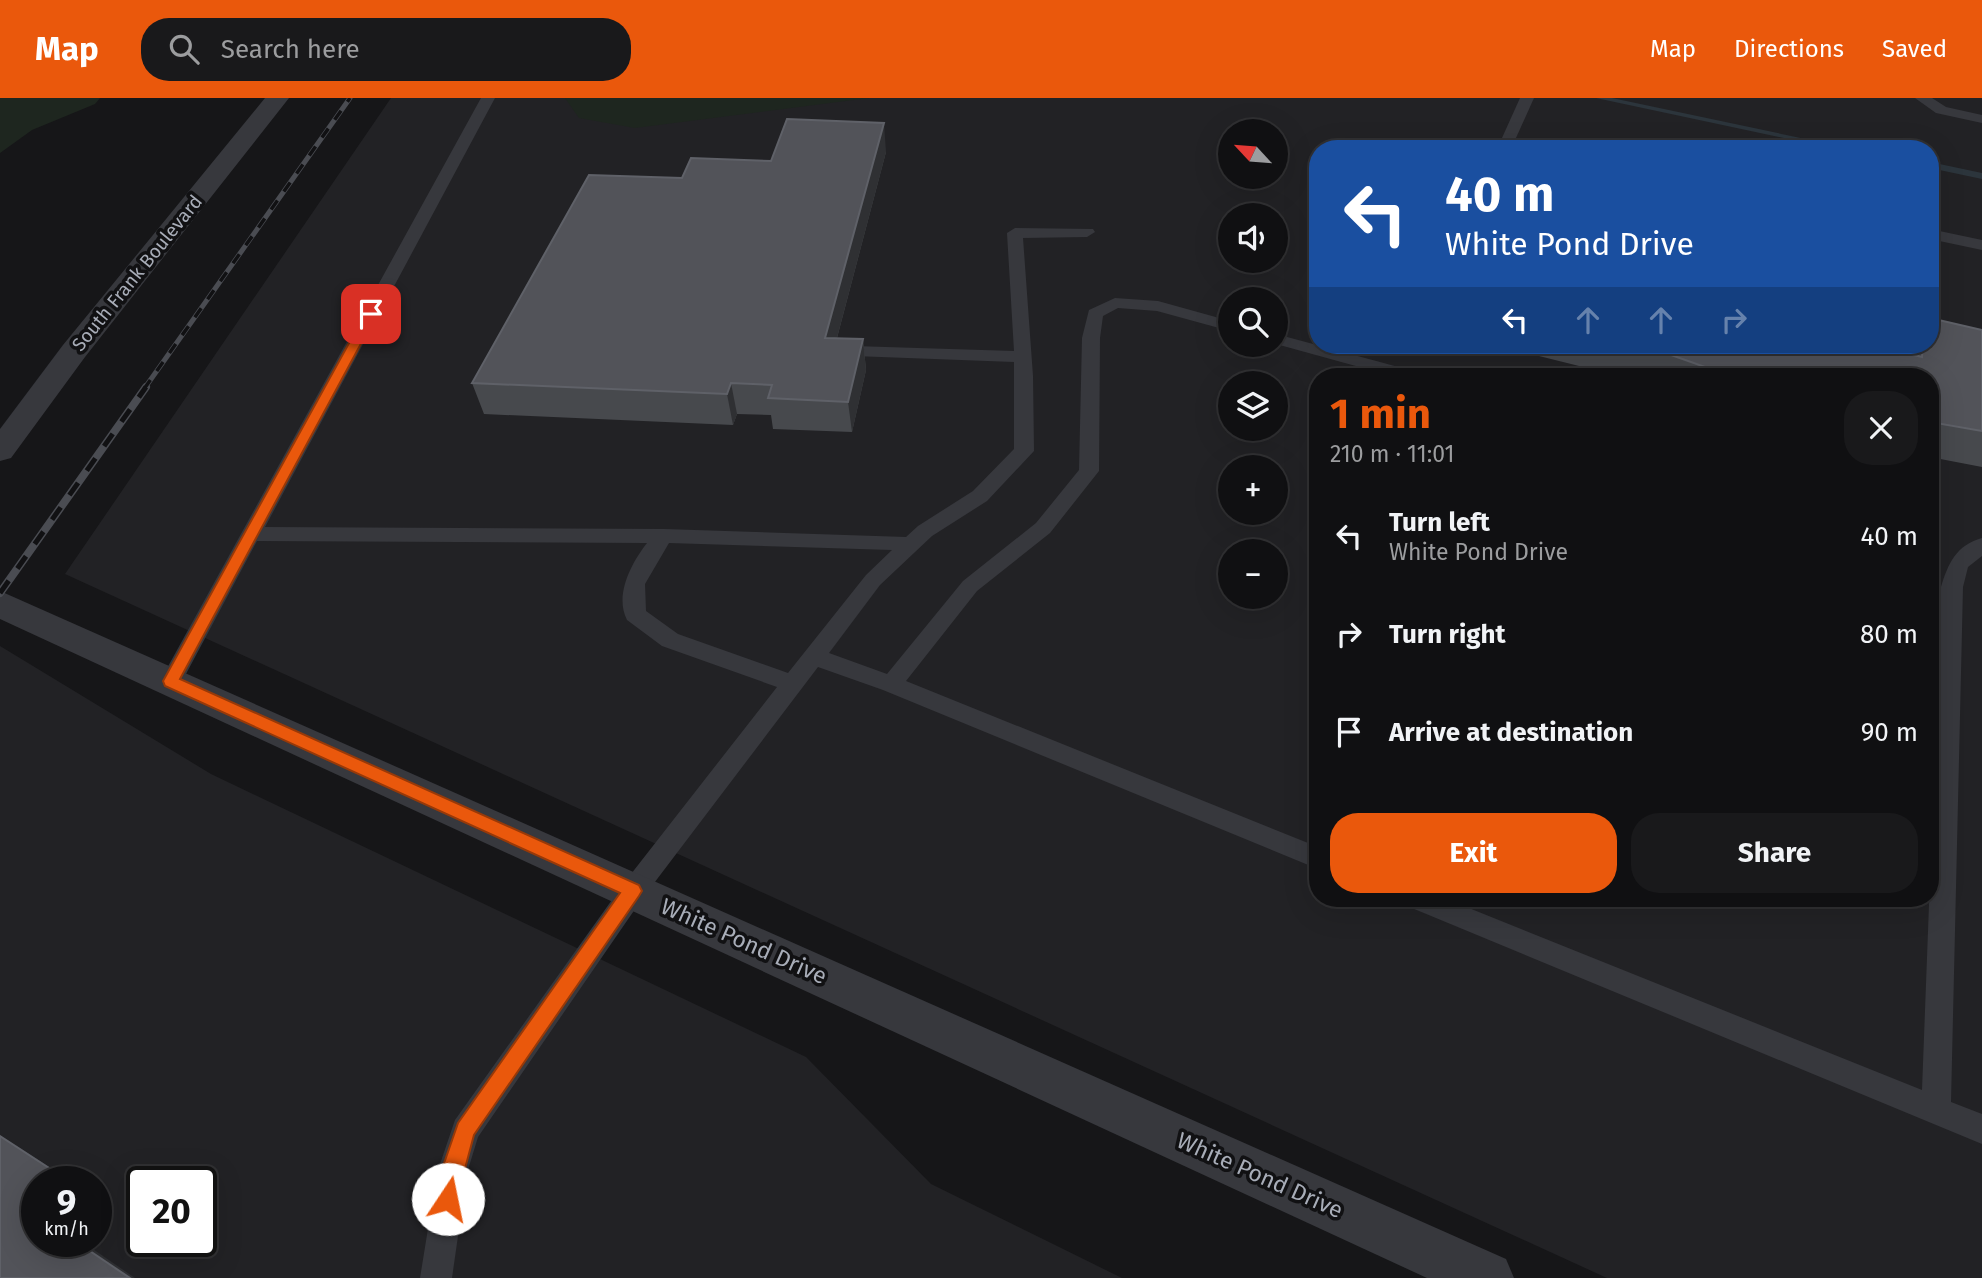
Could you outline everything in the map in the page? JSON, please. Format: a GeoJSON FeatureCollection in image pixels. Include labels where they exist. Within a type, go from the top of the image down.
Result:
{"type":"FeatureCollection","features":[{"type":"Feature","properties":{"kind":"street","name":"South Frank Boulevard"},"geometry":{"type":"LineString","coordinates":[[0,451],[74,351],[277,98]]}},
{"type":"Feature","properties":{"kind":"street","name":"White Pond Drive"},"geometry":{"type":"LineString","coordinates":[[0,604],[1488,1278]]}},
{"type":"Feature","properties":{"kind":"lane"},"geometry":{"type":"LineString","coordinates":[[171,681],[488,98]]}},
{"type":"Feature","properties":{"kind":"lane"},"geometry":{"type":"LineString","coordinates":[[1508,140],[1527,98]]}},
{"type":"Feature","properties":{"kind":"lane"},"geometry":{"type":"LineString","coordinates":[[1922,98],[1941,110],[1982,119]]}},
{"type":"Feature","properties":{"kind":"lane"},"geometry":{"type":"LineString","coordinates":[[436,1278],[452,1172],[465,1130],[633,891],[873,580],[925,531],[980,496],[1024,451],[1023,357],[1015,233],[1087,232]]}},
{"type":"Feature","properties":{"kind":"lane"},"geometry":{"type":"LineString","coordinates":[[1939,236],[1982,245]]}},
{"type":"Feature","properties":{"kind":"lane"},"geometry":{"type":"LineString","coordinates":[[891,684],[971,586],[1043,528],[1089,471],[1091,338],[1094,314],[1115,303],[1158,306],[1218,323]]}},
{"type":"Feature","properties":{"kind":"lane"},"geometry":{"type":"LineString","coordinates":[[1288,342],[1309,348]]}},
{"type":"Feature","properties":{"kind":"lane"},"geometry":{"type":"LineString","coordinates":[[854,351],[1023,357]]}},
{"type":"Feature","properties":{"kind":"lane"},"geometry":{"type":"LineString","coordinates":[[1331,354],[1382,368]]}},
{"type":"Feature","properties":{"kind":"lane"},"geometry":{"type":"LineString","coordinates":[[251,534],[664,536],[911,544]]}},
{"type":"Feature","properties":{"kind":"lane"},"geometry":{"type":"LineString","coordinates":[[664,536],[651,552],[634,584],[635,614],[670,640],[793,684]]}},
{"type":"Feature","properties":{"kind":"lane"},"geometry":{"type":"LineString","coordinates":[[1936,1110],[1952,587],[1958,564],[1982,545]]}},
{"type":"Feature","properties":{"kind":"lane"},"geometry":{"type":"LineString","coordinates":[[814,657],[891,684],[1309,854]]}},
{"type":"Feature","properties":{"kind":"lane"},"geometry":{"type":"LineString","coordinates":[[1438,907],[1982,1129]]}},
{"type":"Feature","properties":{"kind":"shaded area"},"geometry":{"type":"Polygon","coordinates":[[[0,98],[100,98],[95,104],[32,130],[0,153],[0,98]]]}},
{"type":"Feature","properties":{"kind":"shaded area"},"geometry":{"type":"Polygon","coordinates":[[[391,98],[1982,98],[1982,1278],[1607,1278],[65,574],[391,98]]]}},
{"type":"Feature","properties":{"kind":"shaded area"},"geometry":{"type":"Polygon","coordinates":[[[565,98],[869,98],[635,128],[579,118],[565,98]]]}},
{"type":"Feature","properties":{"kind":"shaded area"},"geometry":{"type":"Polygon","coordinates":[[[0,646],[211,774],[806,1057],[931,1184],[1122,1278],[0,1278],[0,646]]]}},
{"type":"Feature","properties":{"kind":"building"},"geometry":{"type":"Polygon","coordinates":[[[787,119],[884,123],[825,338],[863,339],[848,402],[768,398],[772,385],[731,383],[727,394],[472,383],[589,175],[682,178],[691,158],[771,161],[787,119]]]}},
{"type":"Feature","properties":{"kind":"building"},"geometry":{"type":"Polygon","coordinates":[[[1939,320],[1982,330],[1982,431],[1939,424],[1939,368],[1708,368],[1668,354],[1909,354],[1922,357],[1922,354],[1939,354],[1939,320]]]}},
{"type":"Feature","properties":{"kind":"building"},"geometry":{"type":"Polygon","coordinates":[[[0,1136],[46,1166],[21,1166],[21,1257],[99,1257],[130,1278],[0,1278],[0,1136]]]}},
{"type":"Feature","properties":{"kind":"waterway"},"geometry":{"type":"LineString","coordinates":[[1600,98],[1805,140]]}},
{"type":"Feature","properties":{"kind":"waterway"},"geometry":{"type":"LineString","coordinates":[[1939,167],[1982,176]]}},
{"type":"Feature","properties":{"kind":"railway"},"geometry":{"type":"LineString","coordinates":[[144,389],[350,98]]}},
{"type":"Feature","properties":{"kind":"railway"},"geometry":{"type":"LineString","coordinates":[[0,593],[146,387]]}},
{"type":"Feature","properties":{"kind":"route"},"geometry":{"type":"LineString","coordinates":[[371,314],[171,681],[633,891],[465,1130],[452,1172],[448,1199]]}}]}
